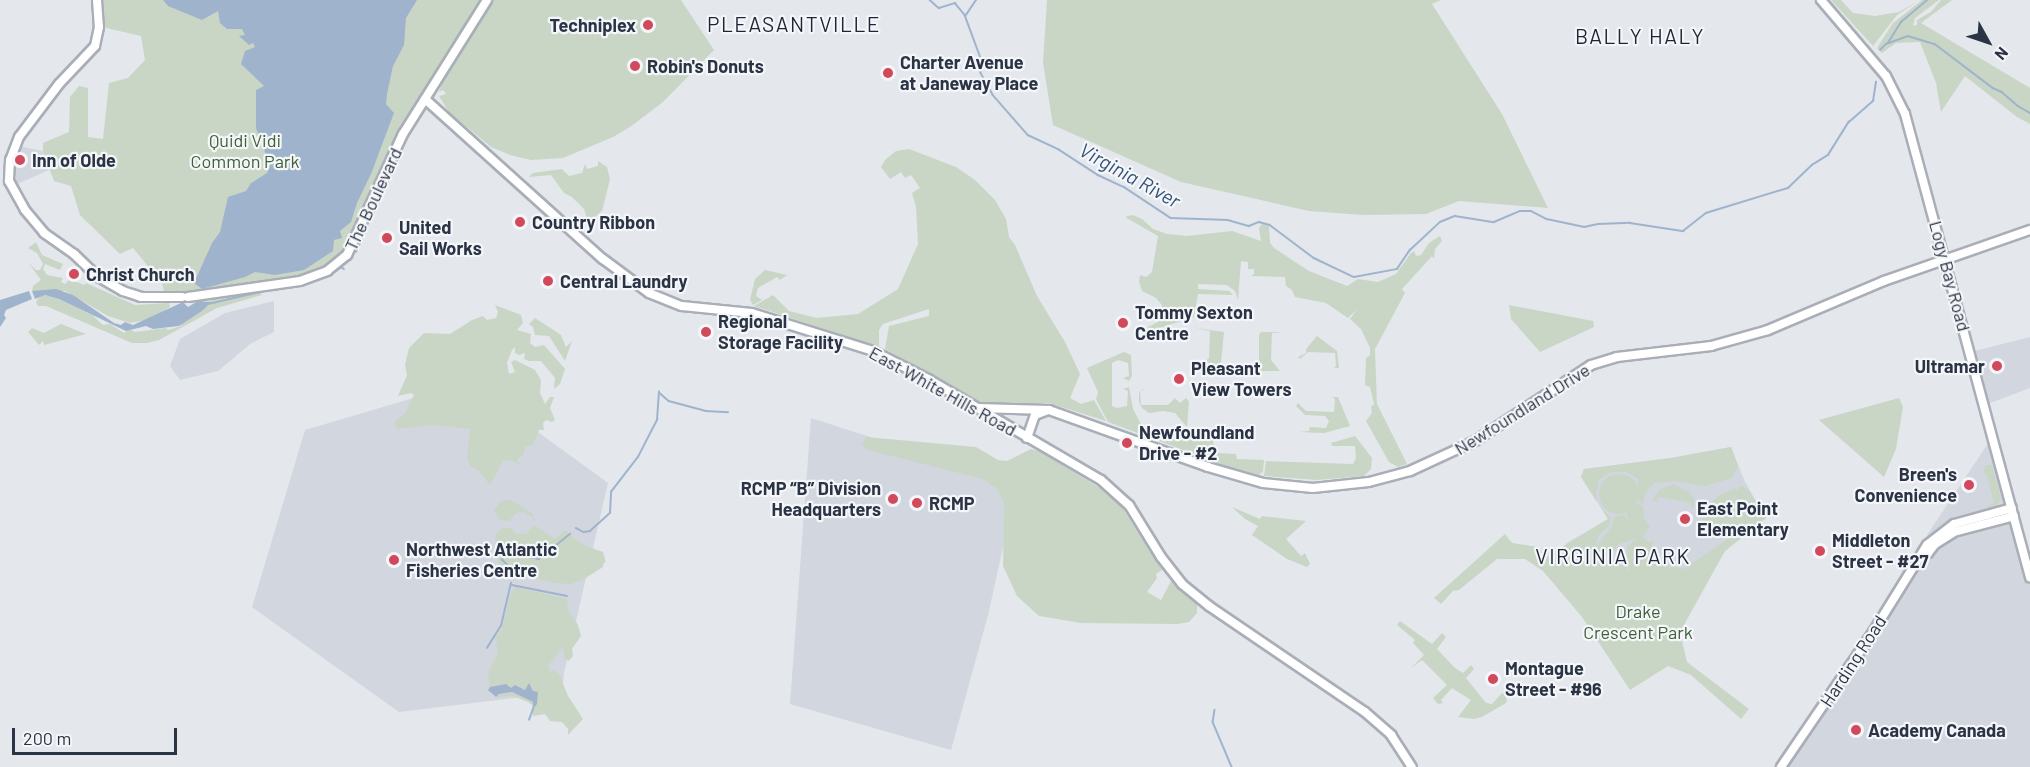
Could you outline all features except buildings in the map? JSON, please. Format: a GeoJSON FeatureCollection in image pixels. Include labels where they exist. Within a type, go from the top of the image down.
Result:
{"type":"FeatureCollection","features":[{"type":"Feature","properties":{"kind":"main road","name":"Logy Bay Road"},"geometry":{"type":"LineString","coordinates":[[1821,0],[1886,76],[1905,114],[2030,577]]}},
{"type":"Feature","properties":{"kind":"street","name":"The Boulevard"},"geometry":{"type":"LineString","coordinates":[[97,0],[99,27],[95,46],[59,84],[19,137],[10,160],[9,181],[25,210],[44,233],[75,255],[96,276],[116,288],[141,297],[185,297],[309,279],[327,271],[347,255],[403,134],[487,0]]}},
{"type":"Feature","properties":{"kind":"street","name":"East White Hills Road"},"geometry":{"type":"LineString","coordinates":[[425,99],[603,259],[649,293],[682,306],[752,313],[873,351],[928,379],[1112,488],[1129,506],[1161,557],[1182,584],[1209,606],[1373,719],[1391,735],[1412,767]]}},
{"type":"Feature","properties":{"kind":"street","name":"Newfoundland Drive"},"geometry":{"type":"LineString","coordinates":[[973,407],[1050,410],[1208,467],[1254,481],[1313,488],[1369,483],[1410,471],[1468,445],[1500,427],[1555,387],[1591,365],[1617,357],[1711,346],[1768,330],[1830,302],[2030,230]]}},
{"type":"Feature","properties":{"kind":"street"},"geometry":{"type":"LineString","coordinates":[[1027,438],[1035,415],[1050,410]]}},
{"type":"Feature","properties":{"kind":"street","name":"Harding Road"},"geometry":{"type":"LineString","coordinates":[[1781,767],[1839,684],[1923,554],[1922,550],[1937,534],[1954,524],[2013,512]]}},
{"type":"Feature","properties":{"kind":"shaded area"},"geometry":{"type":"Polygon","coordinates":[[[18,146],[43,151],[49,170],[15,185],[12,164],[18,146]]]}},
{"type":"Feature","properties":{"kind":"shaded area"},"geometry":{"type":"Polygon","coordinates":[[[274,301],[274,332],[250,344],[218,371],[180,380],[170,366],[180,339],[225,313],[274,301]]]}},
{"type":"Feature","properties":{"kind":"shaded area"},"geometry":{"type":"Polygon","coordinates":[[[2030,337],[2030,388],[1985,405],[1971,352],[2030,337]]]}},
{"type":"Feature","properties":{"kind":"shaded area"},"geometry":{"type":"Polygon","coordinates":[[[434,392],[531,427],[608,483],[564,673],[562,692],[399,712],[252,607],[305,430],[434,392]]]}},
{"type":"Feature","properties":{"kind":"shaded area"},"geometry":{"type":"Polygon","coordinates":[[[811,418],[1017,484],[988,615],[951,750],[790,704],[811,418]]]}},
{"type":"Feature","properties":{"kind":"shaded area"},"geometry":{"type":"Polygon","coordinates":[[[1993,436],[2030,577],[2030,767],[1786,767],[1862,655],[1933,542],[1927,535],[1993,436]]]}},
{"type":"Feature","properties":{"kind":"shaded area","name":"East Point Elementary"},"geometry":{"type":"Polygon","coordinates":[[[1731,447],[1745,482],[1766,518],[1725,551],[1700,593],[1606,568],[1565,544],[1608,519],[1581,477],[1584,469],[1671,458],[1731,447]]]}},
{"type":"Feature","properties":{"kind":"green space","name":"Quidi Vidi Common Park"},"geometry":{"type":"Polygon","coordinates":[[[101,0],[482,0],[407,119],[351,245],[336,262],[308,276],[165,295],[162,283],[133,248],[120,254],[80,215],[71,186],[54,181],[43,151],[43,143],[69,132],[70,97],[79,86],[88,88],[88,137],[103,139],[109,83],[128,78],[145,60],[141,36],[102,27],[101,0]]]}},
{"type":"Feature","properties":{"kind":"green space"},"geometry":{"type":"Polygon","coordinates":[[[493,0],[681,0],[714,50],[663,102],[630,127],[613,137],[563,158],[531,160],[491,147],[449,112],[439,96],[446,94],[443,90],[439,92],[444,78],[493,0]]]}},
{"type":"Feature","properties":{"kind":"green space"},"geometry":{"type":"Polygon","coordinates":[[[1047,0],[1441,0],[1432,4],[1502,114],[1548,208],[1459,201],[1426,214],[1364,215],[1309,211],[1181,182],[1053,125],[1043,63],[1047,0]]]}},
{"type":"Feature","properties":{"kind":"green space"},"geometry":{"type":"Polygon","coordinates":[[[1831,0],[1841,0],[1853,13],[1875,16],[1899,12],[1920,0],[1897,15],[1873,46],[1831,0]]]}},
{"type":"Feature","properties":{"kind":"green space"},"geometry":{"type":"Polygon","coordinates":[[[1922,0],[1939,0],[1915,18],[1913,26],[1917,25],[1917,20],[1931,12],[1941,0],[1952,0],[1921,23],[2030,88],[2030,124],[2017,117],[1965,76],[1941,112],[1936,83],[1920,42],[1896,43],[1882,53],[1877,48],[1893,23],[1922,0]]]}},
{"type":"Feature","properties":{"kind":"green space"},"geometry":{"type":"Polygon","coordinates":[[[909,149],[956,167],[975,180],[995,200],[1006,219],[1009,237],[1015,245],[1037,296],[1065,342],[1080,374],[1070,398],[1081,404],[1094,400],[1106,421],[1049,403],[981,403],[885,349],[889,326],[929,316],[929,309],[883,324],[879,330],[879,347],[754,306],[773,295],[789,311],[817,318],[858,314],[898,289],[918,244],[916,207],[912,193],[920,188],[911,175],[905,178],[901,172],[890,179],[881,167],[885,160],[896,151],[909,149]]]}},
{"type":"Feature","properties":{"kind":"green space"},"geometry":{"type":"Polygon","coordinates":[[[598,161],[607,167],[610,179],[602,211],[588,223],[570,221],[587,219],[584,209],[572,197],[564,193],[551,175],[529,177],[533,173],[562,169],[569,176],[582,173],[585,164],[587,169],[598,166],[598,161]]]}},
{"type":"Feature","properties":{"kind":"green space"},"geometry":{"type":"Polygon","coordinates":[[[1133,215],[1142,219],[1153,229],[1167,234],[1187,236],[1232,231],[1261,241],[1259,228],[1262,224],[1269,226],[1270,243],[1274,248],[1309,271],[1347,286],[1358,279],[1378,282],[1396,274],[1411,253],[1414,251],[1416,256],[1421,255],[1429,243],[1440,236],[1442,241],[1435,249],[1434,259],[1432,256],[1402,289],[1405,293],[1375,349],[1377,404],[1407,464],[1398,467],[1389,462],[1366,421],[1372,413],[1371,407],[1374,404],[1370,387],[1365,385],[1366,358],[1370,355],[1370,348],[1361,329],[1350,319],[1357,309],[1348,318],[1326,303],[1295,297],[1292,290],[1286,286],[1285,277],[1251,276],[1254,274],[1254,269],[1248,269],[1248,262],[1241,261],[1238,300],[1235,291],[1227,285],[1198,284],[1198,289],[1229,291],[1233,295],[1198,294],[1194,317],[1153,330],[1154,328],[1145,329],[1163,319],[1162,305],[1156,298],[1142,291],[1139,282],[1140,275],[1146,277],[1152,272],[1158,236],[1125,217],[1133,215]]]}},
{"type":"Feature","properties":{"kind":"green space"},"geometry":{"type":"Polygon","coordinates":[[[36,242],[42,255],[63,264],[60,270],[45,264],[43,269],[47,275],[63,278],[61,282],[65,284],[70,279],[84,285],[86,283],[135,305],[169,303],[170,307],[150,319],[130,323],[108,316],[65,291],[32,291],[33,286],[41,280],[28,262],[36,270],[40,270],[43,264],[37,253],[28,248],[36,242]]]}},
{"type":"Feature","properties":{"kind":"green space"},"geometry":{"type":"Polygon","coordinates":[[[765,270],[787,275],[780,280],[777,277],[758,288],[756,296],[762,300],[753,305],[750,300],[755,279],[765,270]]]}},
{"type":"Feature","properties":{"kind":"green space"},"geometry":{"type":"Polygon","coordinates":[[[259,291],[262,295],[217,308],[159,340],[147,343],[132,343],[46,306],[38,306],[36,302],[41,295],[59,299],[92,315],[103,325],[110,324],[124,333],[129,329],[135,332],[166,328],[168,330],[181,326],[181,323],[202,311],[212,297],[259,291]]]}},
{"type":"Feature","properties":{"kind":"green space"},"geometry":{"type":"Polygon","coordinates":[[[495,305],[521,315],[523,323],[517,330],[531,334],[530,343],[535,347],[544,345],[565,369],[560,384],[554,389],[555,378],[541,361],[529,361],[524,359],[525,353],[519,355],[515,353],[515,347],[512,350],[507,363],[509,374],[515,372],[511,362],[515,360],[535,370],[541,380],[540,393],[545,404],[550,397],[554,397],[550,408],[555,420],[552,422],[546,420],[543,423],[544,430],[539,430],[533,445],[525,447],[523,455],[517,460],[521,466],[511,460],[503,461],[490,485],[478,470],[470,466],[467,457],[470,429],[434,425],[396,429],[395,422],[405,413],[414,395],[411,393],[398,396],[407,375],[405,365],[409,348],[424,333],[450,334],[483,316],[487,320],[496,318],[498,312],[495,305]]]}},
{"type":"Feature","properties":{"kind":"green space"},"geometry":{"type":"Polygon","coordinates":[[[1509,305],[1593,321],[1594,327],[1540,352],[1511,319],[1509,305]]]}},
{"type":"Feature","properties":{"kind":"green space"},"geometry":{"type":"Polygon","coordinates":[[[535,318],[561,335],[566,347],[572,341],[565,361],[549,336],[535,335],[533,327],[529,324],[535,318]]]}},
{"type":"Feature","properties":{"kind":"green space"},"geometry":{"type":"Polygon","coordinates":[[[61,324],[86,334],[44,345],[43,341],[39,345],[28,332],[32,328],[44,333],[61,324]]]}},
{"type":"Feature","properties":{"kind":"green space"},"geometry":{"type":"Polygon","coordinates":[[[1195,328],[1224,332],[1221,363],[1224,364],[1224,369],[1198,368],[1209,358],[1210,331],[1195,328]]]}},
{"type":"Feature","properties":{"kind":"green space"},"geometry":{"type":"Polygon","coordinates":[[[1283,332],[1272,333],[1271,360],[1280,371],[1254,371],[1255,364],[1259,364],[1259,334],[1283,332]]]}},
{"type":"Feature","properties":{"kind":"green space"},"geometry":{"type":"Polygon","coordinates":[[[1317,336],[1337,351],[1339,368],[1334,368],[1336,366],[1335,353],[1308,352],[1300,359],[1298,357],[1306,353],[1306,349],[1317,336]]]}},
{"type":"Feature","properties":{"kind":"green space"},"geometry":{"type":"Polygon","coordinates":[[[1124,352],[1131,355],[1132,376],[1129,381],[1123,378],[1129,376],[1128,363],[1118,360],[1112,363],[1112,406],[1117,408],[1127,406],[1128,391],[1123,389],[1129,387],[1133,409],[1141,424],[1168,437],[1213,440],[1214,449],[1219,453],[1236,454],[1237,459],[1264,460],[1263,471],[1259,475],[1226,466],[1108,422],[1096,399],[1098,392],[1087,368],[1124,352]]]}},
{"type":"Feature","properties":{"kind":"green space"},"geometry":{"type":"Polygon","coordinates":[[[1140,391],[1141,405],[1168,405],[1175,398],[1180,403],[1186,398],[1189,402],[1187,427],[1175,413],[1163,411],[1149,413],[1142,408],[1139,402],[1140,391]]]}},
{"type":"Feature","properties":{"kind":"green space"},"geometry":{"type":"Polygon","coordinates":[[[1332,397],[1338,397],[1350,426],[1324,433],[1299,432],[1309,431],[1310,427],[1326,428],[1329,421],[1325,416],[1305,415],[1296,406],[1298,403],[1306,411],[1334,412],[1335,399],[1332,397]]]}},
{"type":"Feature","properties":{"kind":"green space"},"geometry":{"type":"Polygon","coordinates":[[[1899,398],[1903,407],[1896,449],[1884,477],[1819,420],[1899,398]]]}},
{"type":"Feature","properties":{"kind":"green space"},"geometry":{"type":"Polygon","coordinates":[[[1355,436],[1372,458],[1371,469],[1364,476],[1317,480],[1264,476],[1266,461],[1353,464],[1356,458],[1355,446],[1332,446],[1331,443],[1355,436]]]}},
{"type":"Feature","properties":{"kind":"green space"},"geometry":{"type":"Polygon","coordinates":[[[866,437],[976,447],[998,460],[1007,461],[1031,449],[1041,452],[1116,498],[1162,570],[1156,574],[1157,578],[1147,592],[1161,600],[1171,581],[1197,603],[1197,613],[1189,622],[1178,624],[1081,623],[1039,616],[1017,596],[1003,566],[1004,503],[997,489],[983,479],[868,450],[862,445],[866,437]]]}},
{"type":"Feature","properties":{"kind":"green space"},"geometry":{"type":"Polygon","coordinates":[[[1731,447],[1738,466],[1732,478],[1704,486],[1674,481],[1654,483],[1645,493],[1643,504],[1639,502],[1638,479],[1626,472],[1611,472],[1599,480],[1597,502],[1581,477],[1584,469],[1671,458],[1731,447]]]}},
{"type":"Feature","properties":{"kind":"green space"},"geometry":{"type":"Polygon","coordinates":[[[1986,465],[1992,465],[2001,498],[1997,508],[1987,511],[1987,506],[1994,503],[1987,476],[1983,472],[1986,465]]]}},
{"type":"Feature","properties":{"kind":"green space"},"geometry":{"type":"Polygon","coordinates":[[[1619,474],[1633,480],[1639,494],[1633,508],[1619,514],[1605,508],[1599,494],[1605,480],[1619,474]]]}},
{"type":"Feature","properties":{"kind":"green space"},"geometry":{"type":"Polygon","coordinates":[[[1674,484],[1690,493],[1694,499],[1694,508],[1691,507],[1691,503],[1658,497],[1657,501],[1652,500],[1660,489],[1674,484]]]}},
{"type":"Feature","properties":{"kind":"green space"},"geometry":{"type":"Polygon","coordinates":[[[1740,486],[1748,489],[1760,509],[1725,509],[1730,504],[1703,515],[1718,496],[1735,488],[1737,491],[1740,486]]]}},
{"type":"Feature","properties":{"kind":"green space"},"geometry":{"type":"Polygon","coordinates":[[[511,500],[533,514],[534,524],[532,517],[524,512],[516,513],[509,521],[500,520],[494,510],[501,501],[511,500]]]}},
{"type":"Feature","properties":{"kind":"green space","name":"Drake Crescent Park"},"geometry":{"type":"Polygon","coordinates":[[[1638,504],[1643,506],[1644,518],[1650,527],[1647,531],[1636,534],[1646,532],[1643,537],[1649,542],[1653,540],[1649,559],[1651,563],[1684,569],[1732,536],[1726,527],[1720,531],[1700,521],[1703,517],[1722,510],[1761,511],[1766,518],[1725,551],[1680,632],[1687,662],[1749,709],[1741,719],[1691,675],[1668,666],[1630,690],[1582,617],[1543,571],[1525,559],[1497,559],[1459,590],[1453,591],[1441,604],[1434,598],[1505,534],[1512,543],[1538,547],[1546,557],[1608,519],[1601,508],[1611,518],[1609,525],[1598,536],[1595,553],[1603,561],[1598,563],[1626,566],[1629,574],[1627,547],[1636,538],[1619,544],[1608,559],[1599,554],[1597,545],[1612,526],[1614,517],[1624,515],[1631,524],[1626,514],[1638,504]]]}},
{"type":"Feature","properties":{"kind":"green space"},"geometry":{"type":"Polygon","coordinates":[[[1232,507],[1260,519],[1262,516],[1306,521],[1286,539],[1301,556],[1305,553],[1310,564],[1307,567],[1287,559],[1252,535],[1258,526],[1245,519],[1232,507]]]}},
{"type":"Feature","properties":{"kind":"green space"},"geometry":{"type":"Polygon","coordinates":[[[534,525],[555,539],[565,530],[581,544],[603,552],[606,563],[604,562],[603,567],[584,579],[571,584],[503,572],[499,567],[495,535],[502,528],[511,528],[516,534],[526,534],[534,525]]]}},
{"type":"Feature","properties":{"kind":"green space"},"geometry":{"type":"Polygon","coordinates":[[[515,587],[567,599],[568,610],[578,625],[581,636],[572,649],[573,656],[569,661],[564,658],[563,647],[548,666],[550,672],[554,670],[560,676],[568,696],[583,719],[568,735],[568,729],[562,722],[550,721],[545,714],[533,716],[532,705],[528,702],[513,696],[496,697],[499,694],[512,692],[533,702],[533,708],[538,692],[533,691],[529,684],[525,690],[515,685],[511,688],[506,684],[490,687],[488,672],[498,653],[495,637],[502,629],[511,593],[515,587]]]}},
{"type":"Feature","properties":{"kind":"green space"},"geometry":{"type":"Polygon","coordinates":[[[1400,621],[1432,644],[1442,633],[1446,637],[1437,649],[1463,673],[1471,665],[1474,669],[1466,678],[1486,703],[1492,704],[1503,692],[1506,703],[1482,717],[1474,719],[1458,717],[1471,700],[1452,688],[1441,700],[1443,703],[1438,704],[1433,698],[1447,685],[1422,660],[1411,668],[1424,655],[1413,643],[1415,640],[1397,625],[1400,621]]]}},
{"type":"Feature","properties":{"kind":"water"},"geometry":{"type":"Polygon","coordinates":[[[163,0],[417,0],[406,18],[404,45],[393,66],[387,94],[386,104],[394,113],[351,222],[340,231],[342,238],[334,240],[333,251],[304,270],[275,275],[255,272],[202,289],[194,283],[212,243],[220,232],[228,197],[246,191],[251,183],[267,173],[270,166],[256,128],[256,90],[264,86],[241,64],[245,51],[255,47],[253,43],[249,45],[239,36],[245,35],[242,29],[227,29],[220,23],[218,11],[202,20],[168,6],[163,0]]]}},
{"type":"Feature","properties":{"kind":"water"},"geometry":{"type":"Polygon","coordinates":[[[56,289],[73,295],[114,323],[121,325],[125,322],[133,325],[183,302],[188,307],[198,301],[211,302],[179,326],[153,329],[146,326],[126,331],[59,299],[45,295],[35,299],[32,291],[56,289]]]}},
{"type":"Feature","properties":{"kind":"water"},"geometry":{"type":"Polygon","coordinates":[[[29,291],[32,299],[6,310],[4,315],[6,318],[0,327],[0,300],[29,291]]]}},
{"type":"Feature","properties":{"kind":"water"},"geometry":{"type":"Polygon","coordinates":[[[529,683],[533,691],[538,692],[537,704],[533,709],[533,702],[512,692],[499,694],[496,697],[488,690],[490,687],[506,684],[511,688],[515,685],[525,690],[529,683]]]}},
{"type":"Feature","properties":{"kind":"waterway","name":"Virginia River"},"geometry":{"type":"LineString","coordinates":[[930,0],[939,8],[955,3],[965,15],[982,61],[981,73],[993,95],[1028,135],[1058,149],[1098,175],[1124,187],[1171,218],[1228,220],[1249,226],[1259,222],[1270,225],[1314,258],[1354,277],[1397,269],[1410,250],[1440,222],[1455,216],[1494,222],[1520,211],[1531,211],[1547,219],[1584,227],[1630,223],[1683,231],[1706,213],[1788,188],[1812,165],[1828,155],[1849,122],[1873,101],[1876,82]]}},
{"type":"Feature","properties":{"kind":"waterway"},"geometry":{"type":"LineString","coordinates":[[966,15],[976,0]]}},
{"type":"Feature","properties":{"kind":"waterway"},"geometry":{"type":"LineString","coordinates":[[1888,43],[1901,22],[1927,0]]}},
{"type":"Feature","properties":{"kind":"waterway","name":"Virginia River"},"geometry":{"type":"LineString","coordinates":[[1880,50],[1886,44],[1908,36],[1935,44],[2030,113]]}},
{"type":"Feature","properties":{"kind":"waterway"},"geometry":{"type":"LineString","coordinates":[[403,146],[418,118]]}},
{"type":"Feature","properties":{"kind":"waterway"},"geometry":{"type":"LineString","coordinates":[[388,182],[402,148]]}},
{"type":"Feature","properties":{"kind":"waterway"},"geometry":{"type":"LineString","coordinates":[[372,216],[384,190]]}},
{"type":"Feature","properties":{"kind":"waterway"},"geometry":{"type":"LineString","coordinates":[[356,252],[367,227]]}},
{"type":"Feature","properties":{"kind":"waterway"},"geometry":{"type":"LineString","coordinates":[[277,289],[318,280],[342,267],[344,269]]}},
{"type":"Feature","properties":{"kind":"waterway"},"geometry":{"type":"LineString","coordinates":[[208,304],[261,292]]}},
{"type":"Feature","properties":{"kind":"waterway"},"geometry":{"type":"LineString","coordinates":[[576,528],[584,532],[590,531],[610,513],[611,492],[638,457],[657,420],[659,392]]}},
{"type":"Feature","properties":{"kind":"waterway"},"geometry":{"type":"LineString","coordinates":[[660,393],[669,401],[706,411],[728,412]]}},
{"type":"Feature","properties":{"kind":"waterway"},"geometry":{"type":"LineString","coordinates":[[515,573],[502,560],[507,549],[516,545],[529,557],[539,559],[570,534]]}},
{"type":"Feature","properties":{"kind":"waterway"},"geometry":{"type":"LineString","coordinates":[[487,648],[501,626],[511,583]]}},
{"type":"Feature","properties":{"kind":"waterway"},"geometry":{"type":"LineString","coordinates":[[512,585],[567,596]]}},
{"type":"Feature","properties":{"kind":"waterway"},"geometry":{"type":"LineString","coordinates":[[529,720],[533,709]]}},
{"type":"Feature","properties":{"kind":"waterway"},"geometry":{"type":"LineString","coordinates":[[1215,710],[1213,722],[1232,767]]}},
{"type":"Feature","properties":{"kind":"place","name":"Techniplex"},"geometry":{"type":"Point","coordinates":[648,25]}},
{"type":"Feature","properties":{"kind":"place","name":"Robin's Donuts"},"geometry":{"type":"Point","coordinates":[635,66]}},
{"type":"Feature","properties":{"kind":"place","name":"Charter Avenue at Janeway Place"},"geometry":{"type":"Point","coordinates":[888,73]}},
{"type":"Feature","properties":{"kind":"place","name":"Inn of Olde"},"geometry":{"type":"Point","coordinates":[20,160]}},
{"type":"Feature","properties":{"kind":"place","name":"Country Ribbon"},"geometry":{"type":"Point","coordinates":[520,222]}},
{"type":"Feature","properties":{"kind":"place","name":"United Sail Works"},"geometry":{"type":"Point","coordinates":[387,238]}},
{"type":"Feature","properties":{"kind":"place","name":"Christ Church"},"geometry":{"type":"Point","coordinates":[74,274]}},
{"type":"Feature","properties":{"kind":"place","name":"Central Laundry"},"geometry":{"type":"Point","coordinates":[548,281]}},
{"type":"Feature","properties":{"kind":"place","name":"Tommy Sexton Centre"},"geometry":{"type":"Point","coordinates":[1123,323]}},
{"type":"Feature","properties":{"kind":"place","name":"Regional Storage Facility"},"geometry":{"type":"Point","coordinates":[706,332]}},
{"type":"Feature","properties":{"kind":"place","name":"Ultramar"},"geometry":{"type":"Point","coordinates":[1997,366]}},
{"type":"Feature","properties":{"kind":"place","name":"Pleasant View Towers"},"geometry":{"type":"Point","coordinates":[1179,379]}},
{"type":"Feature","properties":{"kind":"place","name":"Newfoundland Drive - #2"},"geometry":{"type":"Point","coordinates":[1127,443]}},
{"type":"Feature","properties":{"kind":"place","name":"Breen's Convenience"},"geometry":{"type":"Point","coordinates":[1969,485]}},
{"type":"Feature","properties":{"kind":"place","name":"RCMP “B” Division Headquarters"},"geometry":{"type":"Point","coordinates":[893,499]}},
{"type":"Feature","properties":{"kind":"place","name":"RCMP"},"geometry":{"type":"Point","coordinates":[917,503]}},
{"type":"Feature","properties":{"kind":"place","name":"East Point Elementary"},"geometry":{"type":"Point","coordinates":[1685,519]}},
{"type":"Feature","properties":{"kind":"place","name":"Middleton Street - #27"},"geometry":{"type":"Point","coordinates":[1820,551]}},
{"type":"Feature","properties":{"kind":"place","name":"Northwest Atlantic Fisheries Centre"},"geometry":{"type":"Point","coordinates":[394,560]}},
{"type":"Feature","properties":{"kind":"place","name":"Montague Street - #96"},"geometry":{"type":"Point","coordinates":[1493,679]}},
{"type":"Feature","properties":{"kind":"place","name":"Academy Canada"},"geometry":{"type":"Point","coordinates":[1856,730]}},
{"type":"Feature","properties":{"kind":"district","name":"PLEASANTVILLE"},"geometry":{"type":"Point","coordinates":[794,24]}},
{"type":"Feature","properties":{"kind":"district","name":"BALLY HALY"},"geometry":{"type":"Point","coordinates":[1640,36]}},
{"type":"Feature","properties":{"kind":"district","name":"VIRGINIA PARK"},"geometry":{"type":"Point","coordinates":[1613,556]}}]}
